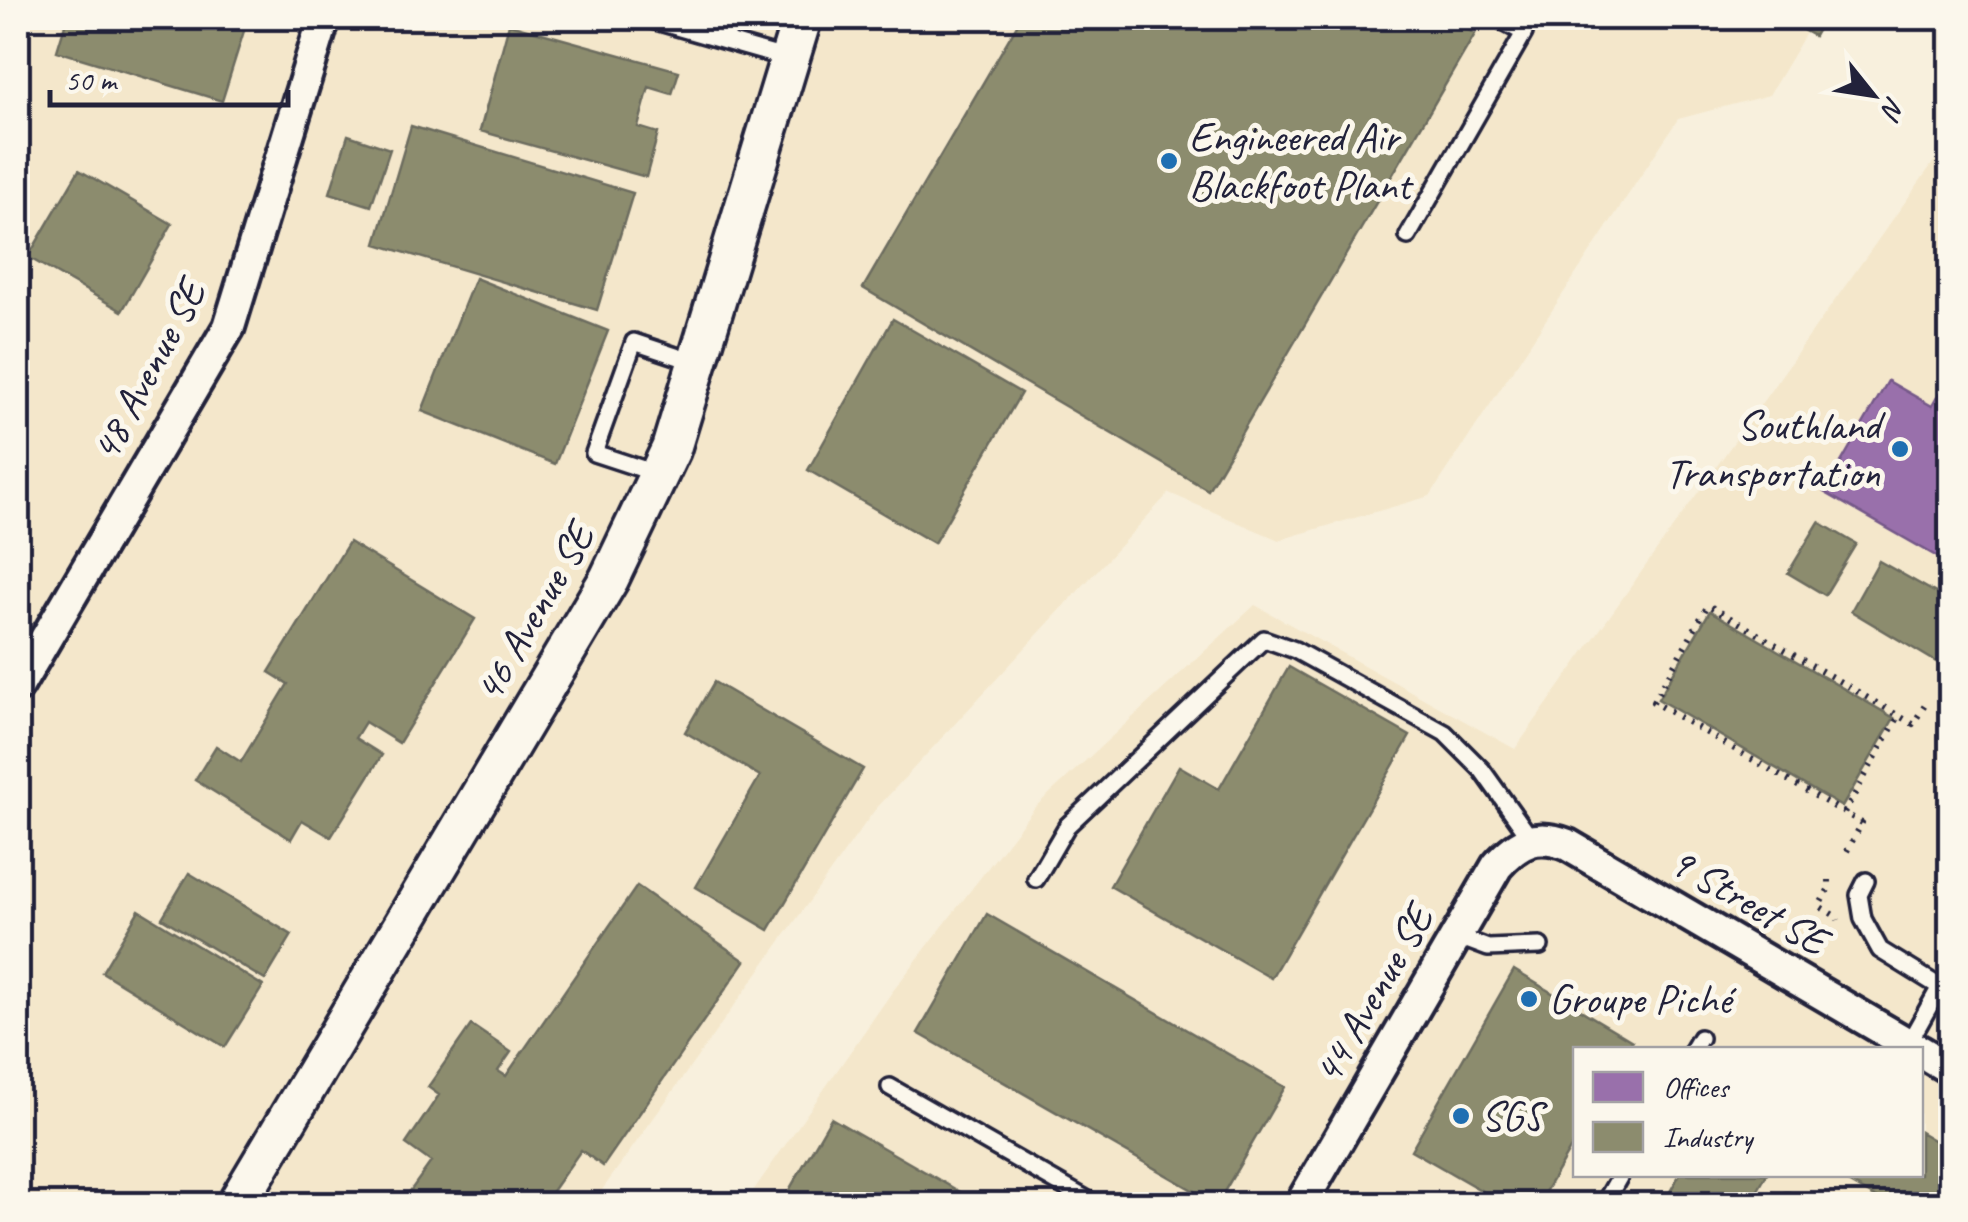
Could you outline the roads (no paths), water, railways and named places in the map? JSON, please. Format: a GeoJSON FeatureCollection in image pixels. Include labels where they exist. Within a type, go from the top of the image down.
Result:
{"type":"FeatureCollection","features":[{"type":"Feature","properties":{"kind":"street","name":"48 Avenue SE"},"geometry":{"type":"LineString","coordinates":[[18,686],[229,327],[324,18]]}},
{"type":"Feature","properties":{"kind":"street","name":"46 Avenue SE"},"geometry":{"type":"LineString","coordinates":[[236,1204],[609,580],[670,449],[802,18]]}},
{"type":"Feature","properties":{"kind":"street","name":"9 Street SE"},"geometry":{"type":"LineString","coordinates":[[1532,840],[1551,838],[1568,845],[1913,1047]]}},
{"type":"Feature","properties":{"kind":"street","name":"44 Avenue SE"},"geometry":{"type":"LineString","coordinates":[[1301,1204],[1497,866],[1511,850],[1532,840]]}},
{"type":"Feature","properties":{"kind":"street","name":"9 Street SE"},"geometry":{"type":"LineString","coordinates":[[1923,1053],[1950,1068]]}},
{"type":"Feature","properties":{"kind":"lane"},"geometry":{"type":"LineString","coordinates":[[645,18],[790,60]]}},
{"type":"Feature","properties":{"kind":"lane"},"geometry":{"type":"LineString","coordinates":[[724,41],[732,18]]}},
{"type":"Feature","properties":{"kind":"lane"},"geometry":{"type":"LineString","coordinates":[[1408,236],[1524,33],[1496,18]]}},
{"type":"Feature","properties":{"kind":"lane"},"geometry":{"type":"LineString","coordinates":[[658,474],[594,453],[634,342],[697,362]]}},
{"type":"Feature","properties":{"kind":"lane"},"geometry":{"type":"LineString","coordinates":[[1036,878],[1067,826],[1264,639],[1295,650],[1445,733],[1482,770],[1532,840]]}},
{"type":"Feature","properties":{"kind":"lane"},"geometry":{"type":"LineString","coordinates":[[1866,882],[1859,895],[1863,919],[1880,950],[1940,987],[1915,1047]]}},
{"type":"Feature","properties":{"kind":"lane"},"geometry":{"type":"LineString","coordinates":[[1456,936],[1488,948],[1540,946]]}},
{"type":"Feature","properties":{"kind":"lane"},"geometry":{"type":"LineString","coordinates":[[890,1087],[1095,1204]]}},
{"type":"Feature","properties":{"kind":"lane"},"geometry":{"type":"LineString","coordinates":[[1604,1204],[1619,1177]]}},
{"type":"Feature","properties":{"kind":"place","name":"Engineered Air Blackfoot Plant"},"geometry":{"type":"Point","coordinates":[1169,161]}},
{"type":"Feature","properties":{"kind":"place","name":"Southland Transportation"},"geometry":{"type":"Point","coordinates":[1900,449]}},
{"type":"Feature","properties":{"kind":"place","name":"Groupe Piché"},"geometry":{"type":"Point","coordinates":[1529,999]}},
{"type":"Feature","properties":{"kind":"place","name":"SGS"},"geometry":{"type":"Point","coordinates":[1461,1116]}}]}
